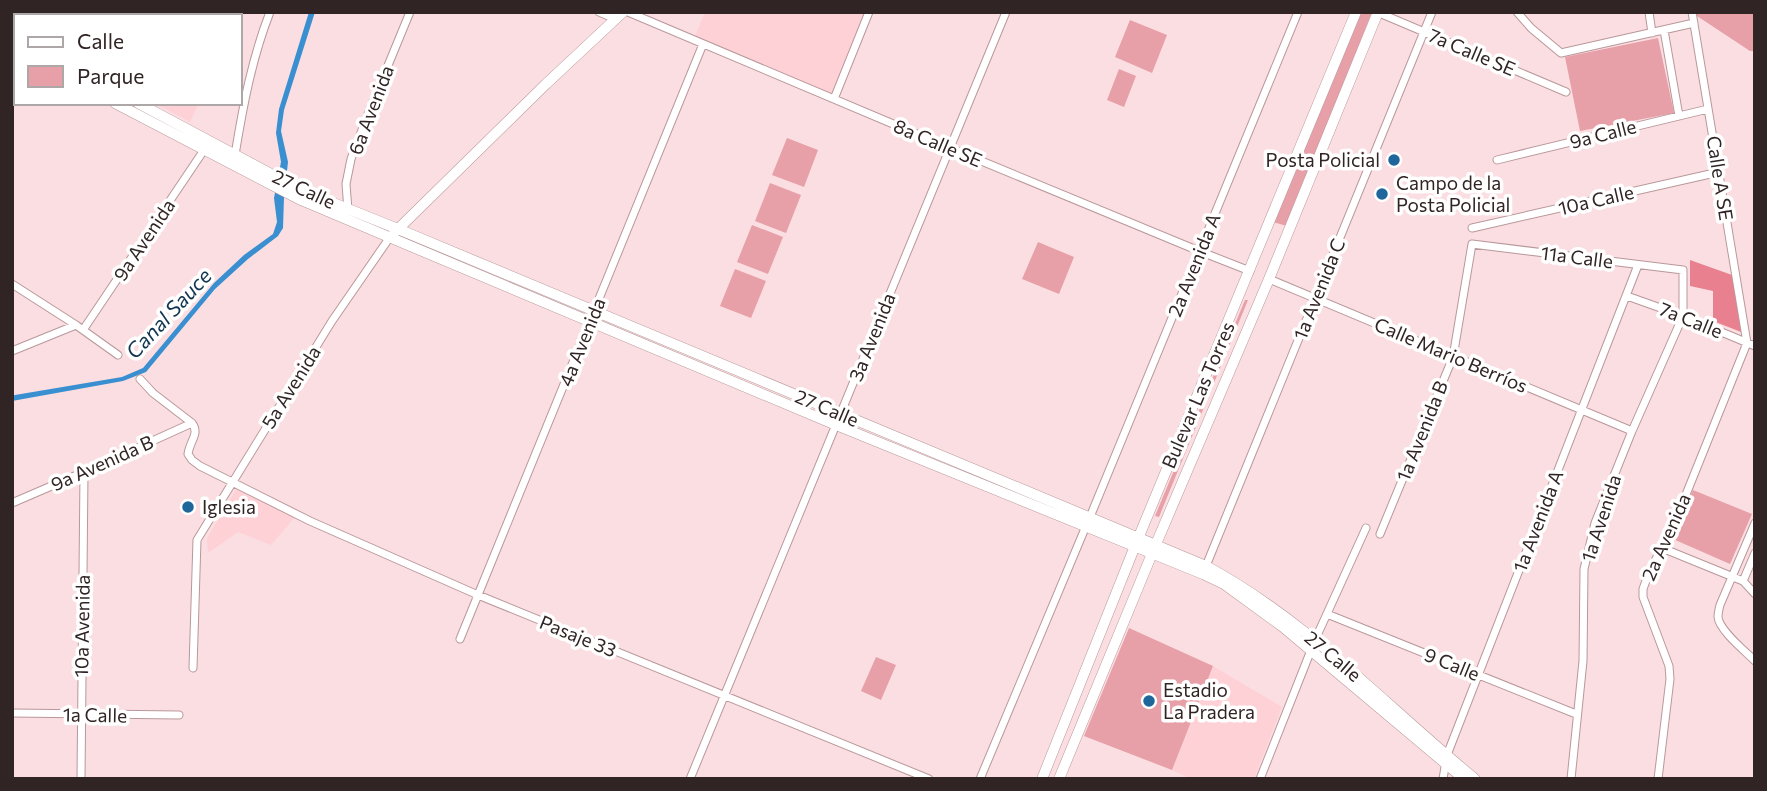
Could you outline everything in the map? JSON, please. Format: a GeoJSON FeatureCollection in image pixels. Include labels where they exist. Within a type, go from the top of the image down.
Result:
{"type":"FeatureCollection","features":[{"type":"Feature","properties":{"kind":"main road","name":"Bulevar Las Torres"},"geometry":{"type":"LineString","coordinates":[[1041,779],[1356,12]]}},
{"type":"Feature","properties":{"kind":"main road","name":"Bulevar Las Torres"},"geometry":{"type":"LineString","coordinates":[[1059,779],[1378,12]]}},
{"type":"Feature","properties":{"kind":"main road"},"geometry":{"type":"LineString","coordinates":[[390,237],[622,15]]}},
{"type":"Feature","properties":{"kind":"main road","name":"27 Calle"},"geometry":{"type":"LineString","coordinates":[[119,105],[204,150],[390,237],[841,414],[1088,522]]}},
{"type":"Feature","properties":{"kind":"main road","name":"27 Calle"},"geometry":{"type":"LineString","coordinates":[[142,105],[235,155],[262,175]]}},
{"type":"Feature","properties":{"kind":"main road","name":"27 Calle"},"geometry":{"type":"LineString","coordinates":[[301,195],[398,229],[836,425],[1137,542],[1156,544],[1206,566],[1255,595],[1315,640],[1446,760]]}},
{"type":"Feature","properties":{"kind":"main road","name":"27 Calle"},"geometry":{"type":"LineString","coordinates":[[1156,544],[1224,584],[1283,627],[1446,760],[1475,779]]}},
{"type":"Feature","properties":{"kind":"main road"},"geometry":{"type":"LineString","coordinates":[[1446,760],[1464,779]]}},
{"type":"Feature","properties":{"kind":"street"},"geometry":{"type":"LineString","coordinates":[[235,155],[249,81],[270,12]]}},
{"type":"Feature","properties":{"kind":"street","name":"6a Avenida"},"geometry":{"type":"LineString","coordinates":[[348,210],[346,184],[351,159],[410,12]]}},
{"type":"Feature","properties":{"kind":"street","name":"8a Calle SE"},"geometry":{"type":"LineString","coordinates":[[599,12],[622,15],[703,44],[1250,271]]}},
{"type":"Feature","properties":{"kind":"street"},"geometry":{"type":"LineString","coordinates":[[834,99],[869,12]]}},
{"type":"Feature","properties":{"kind":"street","name":"3a Avenida"},"geometry":{"type":"LineString","coordinates":[[690,779],[1006,12]]}},
{"type":"Feature","properties":{"kind":"street","name":"2a Avenida A"},"geometry":{"type":"LineString","coordinates":[[980,779],[1298,12]]}},
{"type":"Feature","properties":{"kind":"street","name":"7a Calle SE"},"geometry":{"type":"LineString","coordinates":[[1378,12],[1566,92]]}},
{"type":"Feature","properties":{"kind":"street","name":"1a Avenida C"},"geometry":{"type":"LineString","coordinates":[[1206,566],[1432,12]]}},
{"type":"Feature","properties":{"kind":"street"},"geometry":{"type":"LineString","coordinates":[[1517,12],[1560,53],[1694,23]]}},
{"type":"Feature","properties":{"kind":"street"},"geometry":{"type":"LineString","coordinates":[[1649,12],[1652,33]]}},
{"type":"Feature","properties":{"kind":"street","name":"Calle A SE"},"geometry":{"type":"LineString","coordinates":[[1692,12],[1751,345]]}},
{"type":"Feature","properties":{"kind":"street"},"geometry":{"type":"LineString","coordinates":[[1664,30],[1679,116]]}},
{"type":"Feature","properties":{"kind":"street","name":"4a Avenida"},"geometry":{"type":"LineString","coordinates":[[460,639],[703,44]]}},
{"type":"Feature","properties":{"kind":"street","name":"9a Calle"},"geometry":{"type":"LineString","coordinates":[[1497,160],[1709,108]]}},
{"type":"Feature","properties":{"kind":"street","name":"9a Avenida"},"geometry":{"type":"LineString","coordinates":[[83,330],[204,150]]}},
{"type":"Feature","properties":{"kind":"street","name":"10a Calle"},"geometry":{"type":"LineString","coordinates":[[1472,228],[1719,172]]}},
{"type":"Feature","properties":{"kind":"street","name":"5a Avenida"},"geometry":{"type":"LineString","coordinates":[[193,668],[197,540],[332,321],[390,237]]}},
{"type":"Feature","properties":{"kind":"street","name":"11a Calle"},"geometry":{"type":"LineString","coordinates":[[1472,244],[1683,270]]}},
{"type":"Feature","properties":{"kind":"street","name":"1a Avenida B"},"geometry":{"type":"LineString","coordinates":[[1380,534],[1453,357],[1472,244]]}},
{"type":"Feature","properties":{"kind":"street","name":"1a Avenida A"},"geometry":{"type":"LineString","coordinates":[[1443,779],[1446,760],[1638,265]]}},
{"type":"Feature","properties":{"kind":"street","name":"1a Avenida"},"geometry":{"type":"LineString","coordinates":[[1571,779],[1583,661],[1584,569],[1595,523],[1683,316],[1683,270]]}},
{"type":"Feature","properties":{"kind":"street","name":"Calle Mario Berríos"},"geometry":{"type":"LineString","coordinates":[[1269,279],[1632,431]]}},
{"type":"Feature","properties":{"kind":"street"},"geometry":{"type":"LineString","coordinates":[[12,284],[118,355]]}},
{"type":"Feature","properties":{"kind":"street","name":"7a Calle"},"geometry":{"type":"LineString","coordinates":[[1626,296],[1683,316],[1751,345]]}},
{"type":"Feature","properties":{"kind":"street"},"geometry":{"type":"LineString","coordinates":[[12,351],[76,325]]}},
{"type":"Feature","properties":{"kind":"street","name":"2a Avenida"},"geometry":{"type":"LineString","coordinates":[[1658,779],[1670,679],[1669,666],[1643,597],[1643,589],[1751,345]]}},
{"type":"Feature","properties":{"kind":"street"},"geometry":{"type":"LineString","coordinates":[[140,379],[153,393],[192,423]]}},
{"type":"Feature","properties":{"kind":"street","name":"Pasaje 33"},"geometry":{"type":"LineString","coordinates":[[192,423],[196,432],[188,454],[192,460],[310,521],[478,595],[929,779]]}},
{"type":"Feature","properties":{"kind":"street","name":"9a Avenida B"},"geometry":{"type":"LineString","coordinates":[[12,503],[192,423]]}},
{"type":"Feature","properties":{"kind":"street","name":"10a Avenida"},"geometry":{"type":"LineString","coordinates":[[81,779],[84,472]]}},
{"type":"Feature","properties":{"kind":"street"},"geometry":{"type":"LineString","coordinates":[[1755,523],[1720,605],[1718,617],[1731,638],[1755,662]]}},
{"type":"Feature","properties":{"kind":"street"},"geometry":{"type":"LineString","coordinates":[[1260,779],[1315,640],[1366,528]]}},
{"type":"Feature","properties":{"kind":"street"},"geometry":{"type":"LineString","coordinates":[[1662,548],[1743,581],[1755,594]]}},
{"type":"Feature","properties":{"kind":"street"},"geometry":{"type":"LineString","coordinates":[[1743,581],[1755,552]]}},
{"type":"Feature","properties":{"kind":"street","name":"9 Calle"},"geometry":{"type":"LineString","coordinates":[[1327,614],[1576,714]]}},
{"type":"Feature","properties":{"kind":"street","name":"1a Calle"},"geometry":{"type":"LineString","coordinates":[[12,713],[178,715]]}},
{"type":"Feature","properties":{"kind":"shaded area"},"geometry":{"type":"Polygon","coordinates":[[[12,12],[237,12],[14,14],[14,31],[12,12]]]}},
{"type":"Feature","properties":{"kind":"shaded area"},"geometry":{"type":"Polygon","coordinates":[[[705,12],[866,12],[833,94],[695,36],[705,12]]]}},
{"type":"Feature","properties":{"kind":"shaded area"},"geometry":{"type":"Polygon","coordinates":[[[158,105],[198,105],[190,122],[158,105]]]}},
{"type":"Feature","properties":{"kind":"shaded area"},"geometry":{"type":"Polygon","coordinates":[[[1690,260],[1732,275],[1741,332],[1713,321],[1713,291],[1690,286],[1690,260]]]}},
{"type":"Feature","properties":{"kind":"shaded area"},"geometry":{"type":"Polygon","coordinates":[[[238,486],[295,517],[271,545],[238,532],[208,553],[207,538],[238,486]]]}},
{"type":"Feature","properties":{"kind":"shaded area"},"geometry":{"type":"Polygon","coordinates":[[[1213,666],[1282,707],[1254,779],[1191,779],[1172,770],[1213,666]]]}},
{"type":"Feature","properties":{"kind":"green space"},"geometry":{"type":"Polygon","coordinates":[[[1361,12],[1372,12],[1287,226],[1273,222],[1361,12]]]}},
{"type":"Feature","properties":{"kind":"green space"},"geometry":{"type":"Polygon","coordinates":[[[1755,12],[1755,51],[1750,51],[1694,14],[1755,12]]]}},
{"type":"Feature","properties":{"kind":"green space"},"geometry":{"type":"Polygon","coordinates":[[[1130,20],[1167,35],[1152,73],[1115,57],[1130,20]]]}},
{"type":"Feature","properties":{"kind":"green space"},"geometry":{"type":"Polygon","coordinates":[[[1658,38],[1674,113],[1580,131],[1565,57],[1658,38]]]}},
{"type":"Feature","properties":{"kind":"green space"},"geometry":{"type":"Polygon","coordinates":[[[1119,69],[1136,76],[1124,107],[1107,100],[1119,69]]]}},
{"type":"Feature","properties":{"kind":"green space"},"geometry":{"type":"Polygon","coordinates":[[[787,138],[818,150],[804,187],[772,175],[787,138]]]}},
{"type":"Feature","properties":{"kind":"green space"},"geometry":{"type":"Polygon","coordinates":[[[770,183],[801,195],[786,233],[755,221],[770,183]]]}},
{"type":"Feature","properties":{"kind":"green space"},"geometry":{"type":"Polygon","coordinates":[[[752,225],[783,237],[768,274],[737,262],[752,225]]]}},
{"type":"Feature","properties":{"kind":"green space"},"geometry":{"type":"Polygon","coordinates":[[[1038,242],[1074,257],[1059,294],[1022,279],[1038,242]]]}},
{"type":"Feature","properties":{"kind":"green space"},"geometry":{"type":"Polygon","coordinates":[[[735,269],[766,281],[751,318],[720,306],[735,269]]]}},
{"type":"Feature","properties":{"kind":"green space"},"geometry":{"type":"Polygon","coordinates":[[[1245,300],[1248,300],[1159,517],[1155,516],[1245,300]]]}},
{"type":"Feature","properties":{"kind":"green space"},"geometry":{"type":"Polygon","coordinates":[[[1693,490],[1752,514],[1730,564],[1673,539],[1693,490]]]}},
{"type":"Feature","properties":{"kind":"green space","name":"Estadio La Pradera"},"geometry":{"type":"Polygon","coordinates":[[[1129,628],[1213,666],[1172,770],[1084,736],[1129,628]]]}},
{"type":"Feature","properties":{"kind":"green space"},"geometry":{"type":"Polygon","coordinates":[[[876,657],[896,665],[881,700],[861,691],[876,657]]]}},
{"type":"Feature","properties":{"kind":"water"},"geometry":{"type":"Polygon","coordinates":[[[309,12],[315,12],[284,110],[281,131],[288,162],[283,228],[278,236],[215,289],[146,372],[123,381],[12,401],[12,396],[15,395],[122,377],[143,368],[214,283],[244,255],[273,234],[277,222],[274,198],[281,162],[276,133],[279,109],[309,12]]]}},
{"type":"Feature","properties":{"kind":"place","name":"Posta Policial"},"geometry":{"type":"Point","coordinates":[1394,160]}},
{"type":"Feature","properties":{"kind":"place","name":"Campo de la Posta Policial"},"geometry":{"type":"Point","coordinates":[1382,194]}},
{"type":"Feature","properties":{"kind":"place","name":"Iglesia"},"geometry":{"type":"Point","coordinates":[188,507]}},
{"type":"Feature","properties":{"kind":"place","name":"Estadio La Pradera"},"geometry":{"type":"Point","coordinates":[1149,701]}},
{"type":"Feature","properties":{"kind":"water label","name":"Canal Sauce"},"geometry":{"type":"Point","coordinates":[169,314]}}]}
